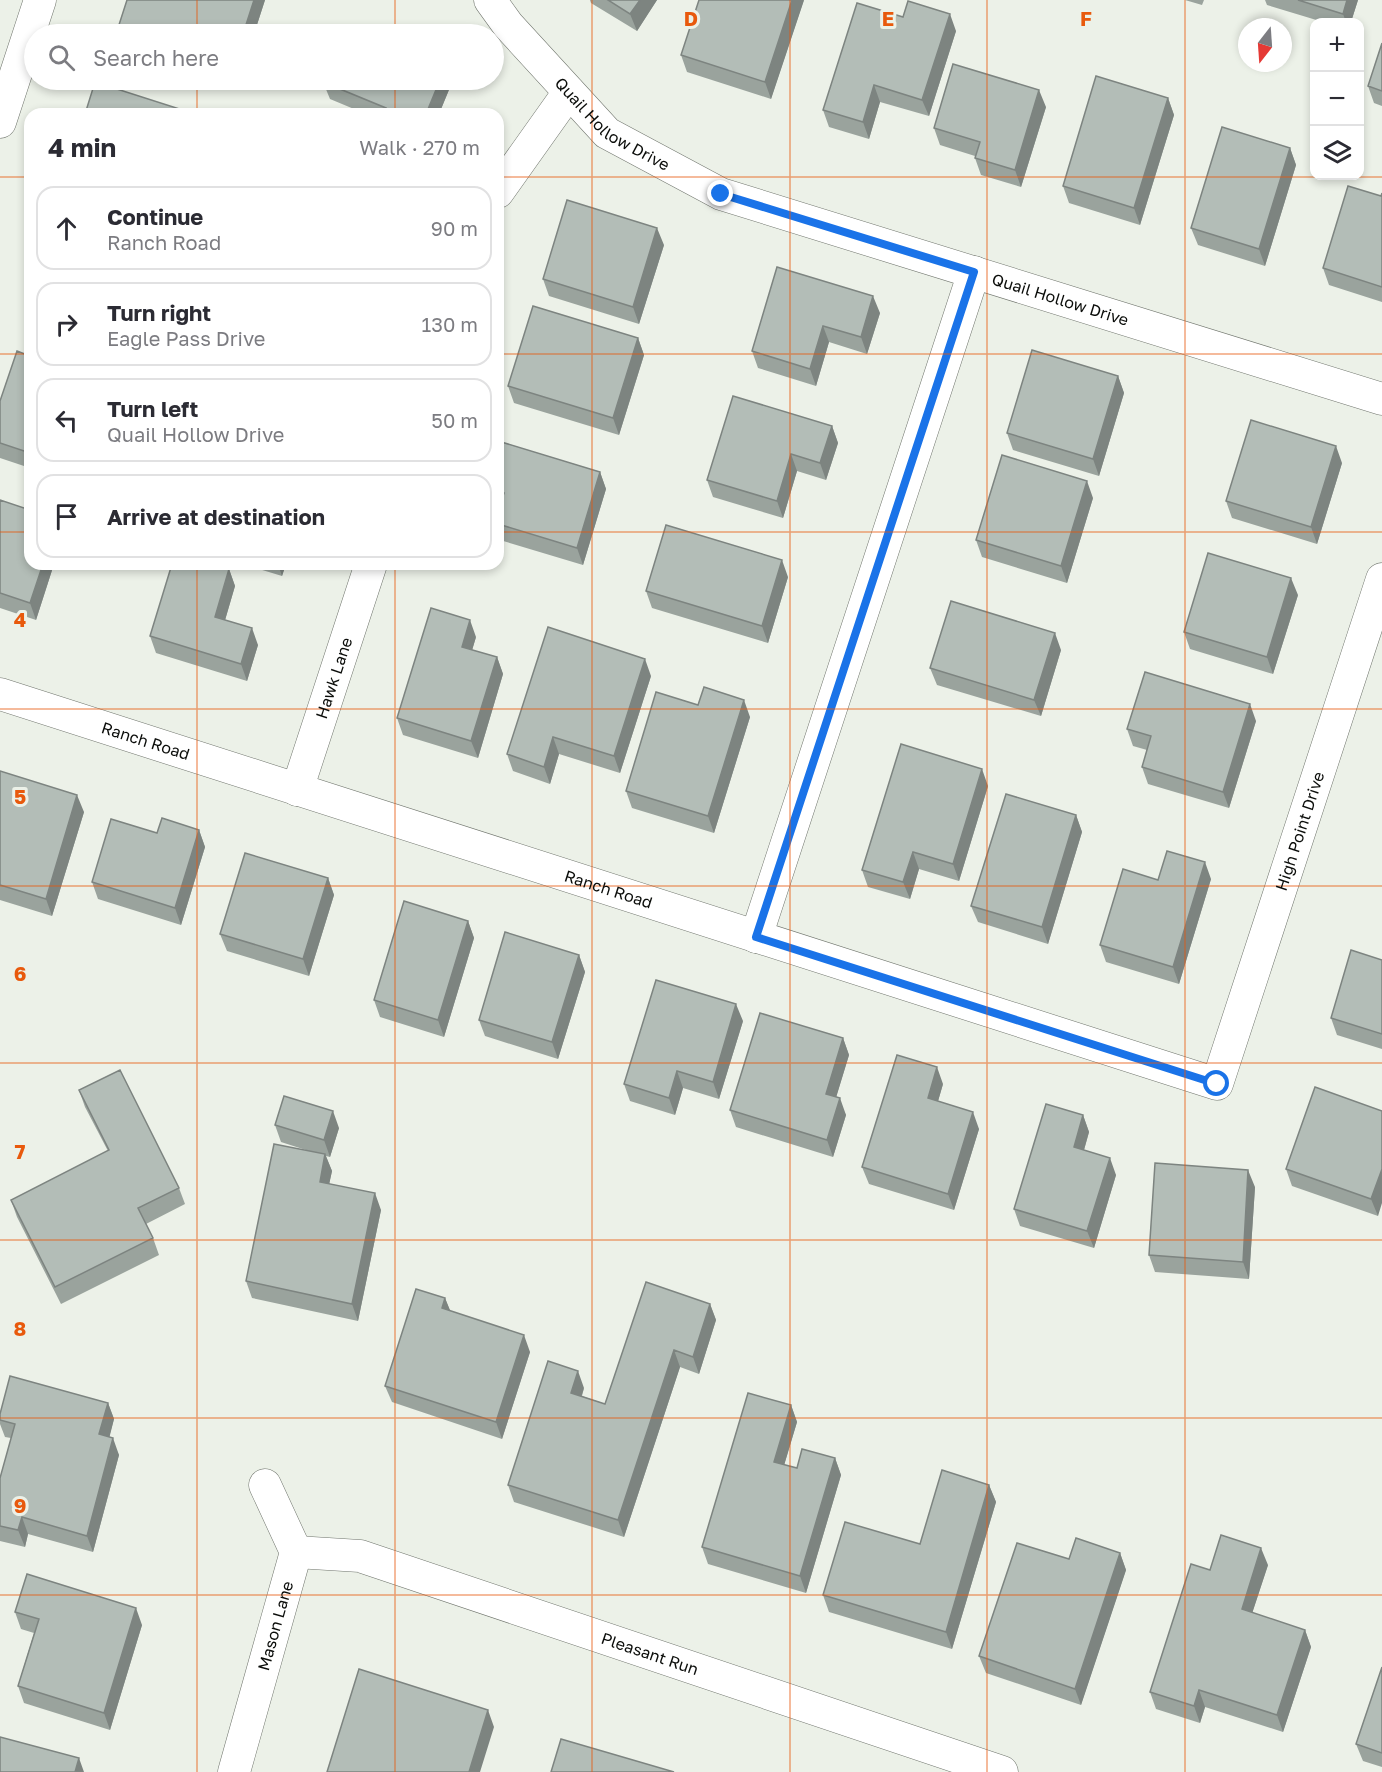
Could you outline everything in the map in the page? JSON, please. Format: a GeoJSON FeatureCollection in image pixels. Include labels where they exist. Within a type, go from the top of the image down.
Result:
{"type":"FeatureCollection","features":[{"type":"Feature","properties":{"kind":"street"},"geometry":{"type":"LineString","coordinates":[[32,24],[40,0]]}},
{"type":"Feature","properties":{"kind":"street","name":"Quail Hollow Drive"},"geometry":{"type":"LineString","coordinates":[[490,0],[508,25],[607,133],[721,194],[1382,399]]}},
{"type":"Feature","properties":{"kind":"street"},"geometry":{"type":"LineString","coordinates":[[0,122],[24,49]]}},
{"type":"Feature","properties":{"kind":"street"},"geometry":{"type":"LineString","coordinates":[[504,184],[569,92]]}},
{"type":"Feature","properties":{"kind":"street"},"geometry":{"type":"LineString","coordinates":[[756,937],[974,272]]}},
{"type":"Feature","properties":{"kind":"street","name":"Hawk Lane"},"geometry":{"type":"LineString","coordinates":[[297,790],[369,570]]}},
{"type":"Feature","properties":{"kind":"street","name":"High Point Drive"},"geometry":{"type":"LineString","coordinates":[[1217,1084],[1382,579]]}},
{"type":"Feature","properties":{"kind":"street","name":"Ranch Road"},"geometry":{"type":"LineString","coordinates":[[0,694],[1217,1084]]}},
{"type":"Feature","properties":{"kind":"street"},"geometry":{"type":"LineString","coordinates":[[266,1485],[296,1551]]}},
{"type":"Feature","properties":{"kind":"street","name":"Mason Lane"},"geometry":{"type":"LineString","coordinates":[[234,1772],[296,1551]]}},
{"type":"Feature","properties":{"kind":"street","name":"Pleasant Run"},"geometry":{"type":"LineString","coordinates":[[296,1551],[360,1556],[1002,1772]]}},
{"type":"Feature","properties":{"kind":"building"},"geometry":{"type":"Polygon","coordinates":[[[127,0],[254,0],[246,24],[119,24],[127,0]]]}},
{"type":"Feature","properties":{"kind":"building"},"geometry":{"type":"Polygon","coordinates":[[[608,0],[640,0],[630,14],[608,0]]]}},
{"type":"Feature","properties":{"kind":"building"},"geometry":{"type":"Polygon","coordinates":[[[699,0],[792,0],[765,82],[681,55],[699,0]]]}},
{"type":"Feature","properties":{"kind":"building"},"geometry":{"type":"Polygon","coordinates":[[[1298,0],[1347,0],[1343,14],[1298,0]]]}},
{"type":"Feature","properties":{"kind":"building"},"geometry":{"type":"Polygon","coordinates":[[[908,1],[950,14],[922,100],[874,85],[863,122],[823,110],[857,3],[903,17],[908,1]]]}},
{"type":"Feature","properties":{"kind":"building"},"geometry":{"type":"Polygon","coordinates":[[[1382,43],[1382,91],[1368,86],[1382,43]]]}},
{"type":"Feature","properties":{"kind":"building"},"geometry":{"type":"Polygon","coordinates":[[[953,64],[1039,90],[1015,170],[975,158],[980,142],[934,128],[953,64]]]}},
{"type":"Feature","properties":{"kind":"building"},"geometry":{"type":"Polygon","coordinates":[[[1096,76],[1168,98],[1134,208],[1063,186],[1096,76]]]}},
{"type":"Feature","properties":{"kind":"building"},"geometry":{"type":"Polygon","coordinates":[[[92,90],[120,90],[176,108],[87,108],[92,90]]]}},
{"type":"Feature","properties":{"kind":"building"},"geometry":{"type":"Polygon","coordinates":[[[342,90],[436,90],[428,108],[386,108],[342,90]]]}},
{"type":"Feature","properties":{"kind":"building"},"geometry":{"type":"Polygon","coordinates":[[[1222,127],[1290,148],[1259,249],[1191,228],[1222,127]]]}},
{"type":"Feature","properties":{"kind":"building"},"geometry":{"type":"Polygon","coordinates":[[[1348,186],[1381,196],[1382,193],[1382,287],[1323,268],[1348,186]]]}},
{"type":"Feature","properties":{"kind":"building"},"geometry":{"type":"Polygon","coordinates":[[[567,200],[657,228],[633,307],[543,279],[567,200]]]}},
{"type":"Feature","properties":{"kind":"building"},"geometry":{"type":"Polygon","coordinates":[[[777,267],[873,296],[861,337],[823,326],[810,369],[752,351],[777,267]]]}},
{"type":"Feature","properties":{"kind":"building"},"geometry":{"type":"Polygon","coordinates":[[[533,306],[638,338],[613,418],[508,386],[533,306]]]}},
{"type":"Feature","properties":{"kind":"building"},"geometry":{"type":"Polygon","coordinates":[[[1032,350],[1118,376],[1093,459],[1007,433],[1032,350]]]}},
{"type":"Feature","properties":{"kind":"building"},"geometry":{"type":"Polygon","coordinates":[[[17,351],[24,354],[24,451],[0,443],[0,401],[17,351]]]}},
{"type":"Feature","properties":{"kind":"building"},"geometry":{"type":"Polygon","coordinates":[[[733,396],[832,426],[820,463],[791,454],[777,501],[707,480],[733,396]]]}},
{"type":"Feature","properties":{"kind":"building"},"geometry":{"type":"Polygon","coordinates":[[[1251,420],[1336,446],[1311,527],[1226,501],[1251,420]]]}},
{"type":"Feature","properties":{"kind":"building"},"geometry":{"type":"Polygon","coordinates":[[[504,443],[600,472],[577,548],[504,526],[504,443]]]}},
{"type":"Feature","properties":{"kind":"building"},"geometry":{"type":"Polygon","coordinates":[[[1002,455],[1087,481],[1061,566],[976,540],[1002,455]]]}},
{"type":"Feature","properties":{"kind":"building"},"geometry":{"type":"Polygon","coordinates":[[[0,500],[24,508],[24,570],[41,570],[30,603],[0,593],[0,500]]]}},
{"type":"Feature","properties":{"kind":"building"},"geometry":{"type":"Polygon","coordinates":[[[666,525],[782,560],[762,626],[646,591],[666,525]]]}},
{"type":"Feature","properties":{"kind":"building"},"geometry":{"type":"Polygon","coordinates":[[[1208,553],[1291,578],[1267,657],[1184,632],[1208,553]]]}},
{"type":"Feature","properties":{"kind":"building"},"geometry":{"type":"Polygon","coordinates":[[[170,570],[229,570],[215,617],[252,628],[241,664],[150,636],[170,570]]]}},
{"type":"Feature","properties":{"kind":"building"},"geometry":{"type":"Polygon","coordinates":[[[951,601],[1055,633],[1034,700],[930,668],[951,601]]]}},
{"type":"Feature","properties":{"kind":"building"},"geometry":{"type":"Polygon","coordinates":[[[431,608],[470,620],[462,647],[497,657],[471,741],[397,718],[431,608]]]}},
{"type":"Feature","properties":{"kind":"building"},"geometry":{"type":"Polygon","coordinates":[[[548,627],[645,659],[614,756],[553,737],[544,767],[507,754],[548,627]]]}},
{"type":"Feature","properties":{"kind":"building"},"geometry":{"type":"Polygon","coordinates":[[[1145,672],[1250,704],[1223,792],[1142,767],[1151,736],[1127,729],[1145,672]]]}},
{"type":"Feature","properties":{"kind":"building"},"geometry":{"type":"Polygon","coordinates":[[[704,687],[744,700],[708,816],[626,791],[656,692],[698,705],[704,687]]]}},
{"type":"Feature","properties":{"kind":"building"},"geometry":{"type":"Polygon","coordinates":[[[901,744],[982,769],[953,864],[913,852],[903,882],[862,870],[901,744]]]}},
{"type":"Feature","properties":{"kind":"building"},"geometry":{"type":"Polygon","coordinates":[[[0,771],[77,795],[46,899],[0,885],[0,771]]]}},
{"type":"Feature","properties":{"kind":"building"},"geometry":{"type":"Polygon","coordinates":[[[1006,794],[1076,815],[1042,927],[971,906],[1006,794]]]}},
{"type":"Feature","properties":{"kind":"building"},"geometry":{"type":"Polygon","coordinates":[[[162,818],[199,830],[175,908],[92,882],[111,819],[157,833],[162,818]]]}},
{"type":"Feature","properties":{"kind":"building"},"geometry":{"type":"Polygon","coordinates":[[[1167,851],[1205,862],[1173,967],[1100,945],[1123,869],[1158,880],[1167,851]]]}},
{"type":"Feature","properties":{"kind":"building"},"geometry":{"type":"Polygon","coordinates":[[[245,853],[328,878],[303,959],[220,934],[245,853]]]}},
{"type":"Feature","properties":{"kind":"building"},"geometry":{"type":"Polygon","coordinates":[[[404,901],[468,921],[438,1020],[374,1000],[404,901]]]}},
{"type":"Feature","properties":{"kind":"building"},"geometry":{"type":"Polygon","coordinates":[[[505,932],[579,955],[552,1042],[479,1020],[505,932]]]}},
{"type":"Feature","properties":{"kind":"building"},"geometry":{"type":"Polygon","coordinates":[[[1351,950],[1382,960],[1382,1034],[1331,1018],[1351,950]]]}},
{"type":"Feature","properties":{"kind":"building"},"geometry":{"type":"Polygon","coordinates":[[[656,980],[736,1004],[713,1082],[677,1071],[669,1098],[624,1084],[656,980]]]}},
{"type":"Feature","properties":{"kind":"building"},"geometry":{"type":"Polygon","coordinates":[[[760,1013],[843,1038],[826,1094],[840,1098],[827,1140],[730,1110],[760,1013]]]}},
{"type":"Feature","properties":{"kind":"building"},"geometry":{"type":"Polygon","coordinates":[[[897,1055],[937,1067],[928,1098],[973,1112],[948,1194],[862,1167],[897,1055]]]}},
{"type":"Feature","properties":{"kind":"building"},"geometry":{"type":"Polygon","coordinates":[[[120,1070],[179,1188],[138,1208],[153,1238],[55,1287],[11,1200],[109,1150],[79,1090],[120,1070]]]}},
{"type":"Feature","properties":{"kind":"building"},"geometry":{"type":"Polygon","coordinates":[[[1315,1087],[1382,1111],[1382,1169],[1371,1199],[1286,1169],[1315,1087]]]}},
{"type":"Feature","properties":{"kind":"building"},"geometry":{"type":"Polygon","coordinates":[[[284,1096],[333,1111],[324,1140],[275,1125],[284,1096]]]}},
{"type":"Feature","properties":{"kind":"building"},"geometry":{"type":"Polygon","coordinates":[[[1046,1104],[1083,1115],[1074,1147],[1110,1158],[1087,1231],[1014,1209],[1046,1104]]]}},
{"type":"Feature","properties":{"kind":"building"},"geometry":{"type":"Polygon","coordinates":[[[274,1144],[325,1154],[320,1182],[375,1193],[352,1304],[246,1281],[274,1144]]]}},
{"type":"Feature","properties":{"kind":"building"},"geometry":{"type":"Polygon","coordinates":[[[1155,1163],[1248,1170],[1243,1262],[1149,1255],[1155,1163]]]}},
{"type":"Feature","properties":{"kind":"building"},"geometry":{"type":"Polygon","coordinates":[[[646,1282],[710,1304],[693,1357],[674,1350],[618,1520],[508,1485],[548,1361],[578,1371],[571,1393],[605,1404],[646,1282]]]}},
{"type":"Feature","properties":{"kind":"building"},"geometry":{"type":"Polygon","coordinates":[[[416,1289],[445,1298],[442,1308],[524,1335],[496,1422],[385,1386],[416,1289]]]}},
{"type":"Feature","properties":{"kind":"building"},"geometry":{"type":"Polygon","coordinates":[[[10,1376],[108,1403],[99,1434],[113,1438],[87,1536],[22,1517],[18,1530],[0,1526],[0,1478],[15,1424],[0,1420],[10,1376]]]}},
{"type":"Feature","properties":{"kind":"building"},"geometry":{"type":"Polygon","coordinates":[[[748,1393],[791,1405],[774,1462],[797,1468],[802,1449],[835,1458],[800,1576],[702,1547],[748,1393]]]}},
{"type":"Feature","properties":{"kind":"building"},"geometry":{"type":"Polygon","coordinates":[[[942,1470],[989,1485],[946,1632],[823,1595],[845,1522],[920,1544],[942,1470]]]}},
{"type":"Feature","properties":{"kind":"building"},"geometry":{"type":"Polygon","coordinates":[[[1221,1535],[1261,1548],[1242,1609],[1305,1630],[1277,1715],[1199,1690],[1194,1706],[1150,1692],[1191,1564],[1210,1570],[1221,1535]]]}},
{"type":"Feature","properties":{"kind":"building"},"geometry":{"type":"Polygon","coordinates":[[[1076,1538],[1120,1553],[1075,1689],[979,1656],[1017,1543],[1069,1559],[1076,1538]]]}},
{"type":"Feature","properties":{"kind":"building"},"geometry":{"type":"Polygon","coordinates":[[[27,1574],[136,1608],[104,1713],[18,1686],[39,1619],[15,1612],[27,1574]]]}},
{"type":"Feature","properties":{"kind":"building"},"geometry":{"type":"Polygon","coordinates":[[[1382,1667],[1382,1753],[1356,1744],[1382,1667]]]}},
{"type":"Feature","properties":{"kind":"building"},"geometry":{"type":"Polygon","coordinates":[[[359,1669],[488,1710],[469,1772],[327,1772],[359,1669]]]}},
{"type":"Feature","properties":{"kind":"building"},"geometry":{"type":"Polygon","coordinates":[[[0,1737],[79,1758],[75,1772],[0,1772],[0,1737]]]}},
{"type":"Feature","properties":{"kind":"building"},"geometry":{"type":"Polygon","coordinates":[[[561,1739],[674,1772],[551,1772],[561,1739]]]}},
{"type":"Feature","properties":{"kind":"route"},"geometry":{"type":"LineString","coordinates":[[721,194],[974,272],[756,937],[1217,1084]]}}]}
